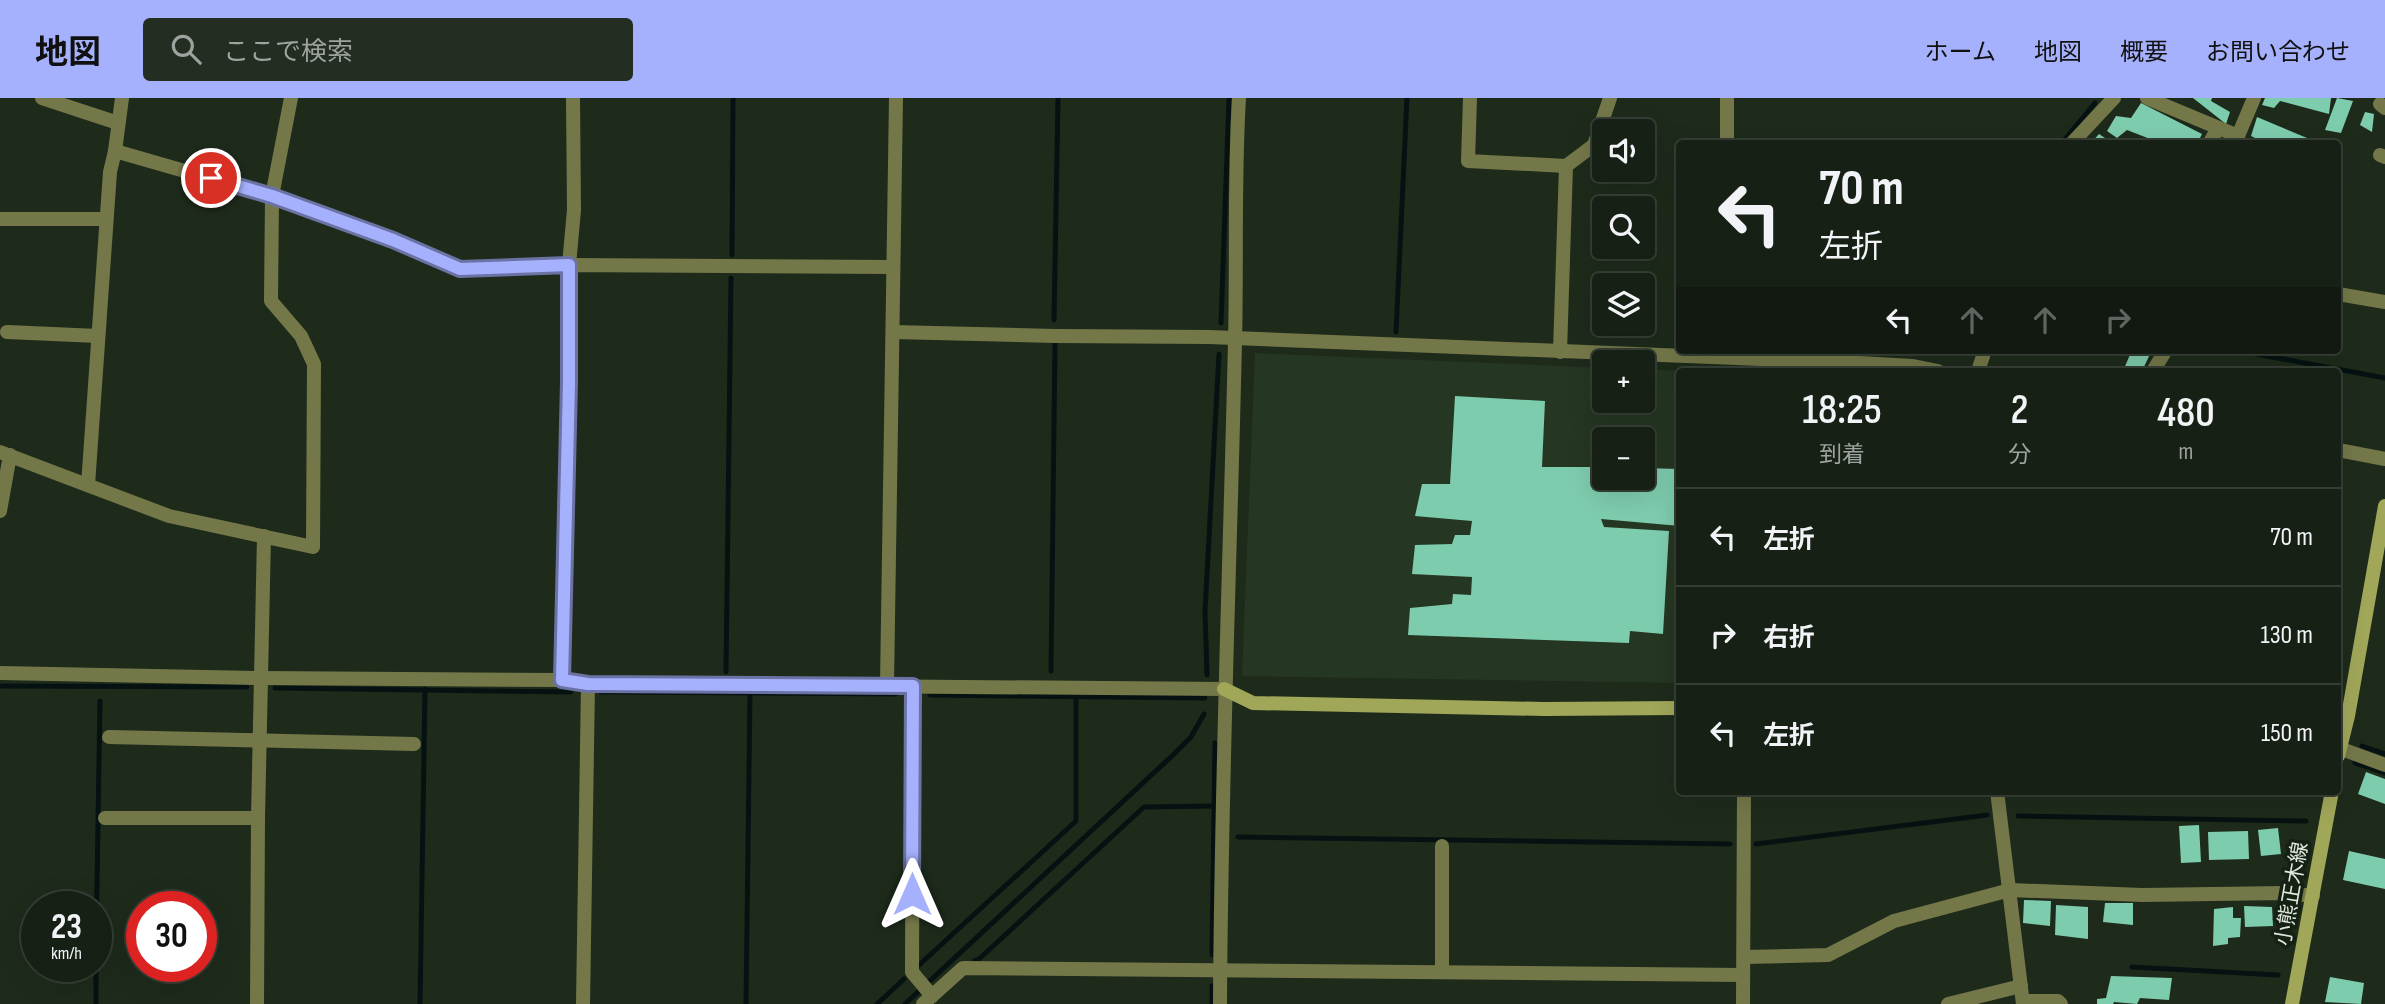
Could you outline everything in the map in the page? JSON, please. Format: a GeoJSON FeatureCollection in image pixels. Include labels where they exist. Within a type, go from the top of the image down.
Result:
{"type":"FeatureCollection","features":[{"type":"Feature","properties":{"kind":"main road"},"geometry":{"type":"LineString","coordinates":[[2341,734],[2385,506]]}},
{"type":"Feature","properties":{"kind":"main road"},"geometry":{"type":"LineString","coordinates":[[1224,689],[1253,703],[1544,709],[1676,708]]}},
{"type":"Feature","properties":{"kind":"main road","name":"小熊正木線"},"geometry":{"type":"LineString","coordinates":[[2292,1004],[2331,795]]}},
{"type":"Feature","properties":{"kind":"street"},"geometry":{"type":"LineString","coordinates":[[42,98],[118,123]]}},
{"type":"Feature","properties":{"kind":"street"},"geometry":{"type":"LineString","coordinates":[[88,485],[110,172],[122,98]]}},
{"type":"Feature","properties":{"kind":"street"},"geometry":{"type":"LineString","coordinates":[[0,511],[5,453],[169,516],[313,547],[314,364],[301,336],[271,301],[272,196],[291,98]]}},
{"type":"Feature","properties":{"kind":"street"},"geometry":{"type":"LineString","coordinates":[[562,680],[569,265],[574,210],[573,98]]}},
{"type":"Feature","properties":{"kind":"street"},"geometry":{"type":"LineString","coordinates":[[887,685],[896,98]]}},
{"type":"Feature","properties":{"kind":"street"},"geometry":{"type":"LineString","coordinates":[[1220,1004],[1224,689],[1235,340],[1235,161],[1239,98]]}},
{"type":"Feature","properties":{"kind":"street"},"geometry":{"type":"LineString","coordinates":[[1470,98],[1468,161],[1566,166],[1594,145],[1610,98]]}},
{"type":"Feature","properties":{"kind":"street"},"geometry":{"type":"LineString","coordinates":[[1727,98],[1727,140]]}},
{"type":"Feature","properties":{"kind":"street"},"geometry":{"type":"LineString","coordinates":[[2075,140],[2114,98]]}},
{"type":"Feature","properties":{"kind":"street"},"geometry":{"type":"LineString","coordinates":[[2147,98],[2238,136],[2254,98]]}},
{"type":"Feature","properties":{"kind":"street"},"geometry":{"type":"LineString","coordinates":[[2211,140],[2218,128]]}},
{"type":"Feature","properties":{"kind":"street"},"geometry":{"type":"LineString","coordinates":[[115,151],[272,196],[393,240],[460,269],[569,265],[892,267]]}},
{"type":"Feature","properties":{"kind":"street"},"geometry":{"type":"LineString","coordinates":[[1560,352],[1566,166]]}},
{"type":"Feature","properties":{"kind":"street"},"geometry":{"type":"LineString","coordinates":[[0,219],[106,219]]}},
{"type":"Feature","properties":{"kind":"street"},"geometry":{"type":"LineString","coordinates":[[2341,295],[2385,303]]}},
{"type":"Feature","properties":{"kind":"street"},"geometry":{"type":"LineString","coordinates":[[7,332],[98,336]]}},
{"type":"Feature","properties":{"kind":"street"},"geometry":{"type":"LineString","coordinates":[[893,332],[1209,337],[1923,368]]}},
{"type":"Feature","properties":{"kind":"street"},"geometry":{"type":"LineString","coordinates":[[2341,451],[2385,459]]}},
{"type":"Feature","properties":{"kind":"street"},"geometry":{"type":"LineString","coordinates":[[257,1004],[264,536]]}},
{"type":"Feature","properties":{"kind":"street"},"geometry":{"type":"LineString","coordinates":[[0,673],[562,680],[588,684],[1224,689]]}},
{"type":"Feature","properties":{"kind":"street"},"geometry":{"type":"LineString","coordinates":[[583,1004],[588,684]]}},
{"type":"Feature","properties":{"kind":"street"},"geometry":{"type":"LineString","coordinates":[[913,686],[912,972],[928,997],[963,968],[1743,975]]}},
{"type":"Feature","properties":{"kind":"street"},"geometry":{"type":"LineString","coordinates":[[109,737],[414,744]]}},
{"type":"Feature","properties":{"kind":"street"},"geometry":{"type":"LineString","coordinates":[[2341,753],[2385,765]]}},
{"type":"Feature","properties":{"kind":"street"},"geometry":{"type":"LineString","coordinates":[[1742,1004],[1744,795]]}},
{"type":"Feature","properties":{"kind":"street"},"geometry":{"type":"LineString","coordinates":[[1998,795],[2023,997]]}},
{"type":"Feature","properties":{"kind":"street"},"geometry":{"type":"LineString","coordinates":[[105,818],[258,818]]}},
{"type":"Feature","properties":{"kind":"street"},"geometry":{"type":"LineString","coordinates":[[1442,846],[1442,972]]}},
{"type":"Feature","properties":{"kind":"street"},"geometry":{"type":"LineString","coordinates":[[1744,957],[1828,955],[1894,921],[2010,890],[2142,895],[2285,893],[2313,896]]}},
{"type":"Feature","properties":{"kind":"street"},"geometry":{"type":"LineString","coordinates":[[1948,1004],[2023,997],[2058,1001],[2061,1004]]}},
{"type":"Feature","properties":{"kind":"shaded area"},"geometry":{"type":"Polygon","coordinates":[[[1255,353],[1592,367],[1592,413],[1655,413],[1655,370],[1676,371],[1676,683],[1242,676],[1255,353]]]}},
{"type":"Feature","properties":{"kind":"building"},"geometry":{"type":"Polygon","coordinates":[[[2193,98],[2212,98],[2211,101],[2230,112],[2226,124],[2193,98]]]}},
{"type":"Feature","properties":{"kind":"building"},"geometry":{"type":"Polygon","coordinates":[[[2265,98],[2331,98],[2329,114],[2280,101],[2274,108],[2262,105],[2265,98]]]}},
{"type":"Feature","properties":{"kind":"building"},"geometry":{"type":"Polygon","coordinates":[[[2337,98],[2353,101],[2341,133],[2325,130],[2337,98]]]}},
{"type":"Feature","properties":{"kind":"building"},"geometry":{"type":"Polygon","coordinates":[[[2141,103],[2202,134],[2199,140],[2153,140],[2127,130],[2117,138],[2107,131],[2116,116],[2131,118],[2141,103]]]}},
{"type":"Feature","properties":{"kind":"building"},"geometry":{"type":"Polygon","coordinates":[[[2365,112],[2374,114],[2372,132],[2360,125],[2365,112]]]}},
{"type":"Feature","properties":{"kind":"building"},"geometry":{"type":"Polygon","coordinates":[[[2257,117],[2312,140],[2259,140],[2251,136],[2257,117]]]}},
{"type":"Feature","properties":{"kind":"building"},"geometry":{"type":"Polygon","coordinates":[[[2099,134],[2108,140],[2094,140],[2099,134]]]}},
{"type":"Feature","properties":{"kind":"building"},"geometry":{"type":"Polygon","coordinates":[[[2130,354],[2150,354],[2143,368],[2124,368],[2130,354]]]}},
{"type":"Feature","properties":{"kind":"building"},"geometry":{"type":"Polygon","coordinates":[[[1455,396],[1545,401],[1542,467],[1592,467],[1592,490],[1655,490],[1655,468],[1676,469],[1676,526],[1601,519],[1604,527],[1669,531],[1663,634],[1630,631],[1629,643],[1408,635],[1410,608],[1452,604],[1453,594],[1471,595],[1472,577],[1412,574],[1415,545],[1452,544],[1455,535],[1470,535],[1472,521],[1415,516],[1422,484],[1450,484],[1455,396]]]}},
{"type":"Feature","properties":{"kind":"building"},"geometry":{"type":"Polygon","coordinates":[[[2366,772],[2385,779],[2385,804],[2358,794],[2366,772]]]}},
{"type":"Feature","properties":{"kind":"building"},"geometry":{"type":"Polygon","coordinates":[[[2199,825],[2201,862],[2181,863],[2179,826],[2199,825]]]}},
{"type":"Feature","properties":{"kind":"building"},"geometry":{"type":"Polygon","coordinates":[[[2278,828],[2281,854],[2261,856],[2258,830],[2278,828]]]}},
{"type":"Feature","properties":{"kind":"building"},"geometry":{"type":"Polygon","coordinates":[[[2248,831],[2249,859],[2209,860],[2208,832],[2248,831]]]}},
{"type":"Feature","properties":{"kind":"building"},"geometry":{"type":"Polygon","coordinates":[[[2349,851],[2385,859],[2385,889],[2343,880],[2349,851]]]}},
{"type":"Feature","properties":{"kind":"building"},"geometry":{"type":"Polygon","coordinates":[[[2024,900],[2051,901],[2050,926],[2023,923],[2024,900]]]}},
{"type":"Feature","properties":{"kind":"building"},"geometry":{"type":"Polygon","coordinates":[[[2105,903],[2133,903],[2133,925],[2103,922],[2105,903]]]}},
{"type":"Feature","properties":{"kind":"building"},"geometry":{"type":"Polygon","coordinates":[[[2056,905],[2088,907],[2088,939],[2055,935],[2056,905]]]}},
{"type":"Feature","properties":{"kind":"building"},"geometry":{"type":"Polygon","coordinates":[[[2244,906],[2272,907],[2273,926],[2245,927],[2244,906]]]}},
{"type":"Feature","properties":{"kind":"building"},"geometry":{"type":"Polygon","coordinates":[[[2233,907],[2233,918],[2241,918],[2240,937],[2228,938],[2228,944],[2213,946],[2214,909],[2233,907]]]}},
{"type":"Feature","properties":{"kind":"building"},"geometry":{"type":"Polygon","coordinates":[[[2111,976],[2172,978],[2169,1000],[2140,998],[2137,1004],[2097,1004],[2097,999],[2106,998],[2111,976]]]}},
{"type":"Feature","properties":{"kind":"building"},"geometry":{"type":"Polygon","coordinates":[[[2330,977],[2364,983],[2361,1004],[2325,1002],[2330,977]]]}},
{"type":"Feature","properties":{"kind":"waterway"},"geometry":{"type":"LineString","coordinates":[[732,255],[733,98]]}},
{"type":"Feature","properties":{"kind":"waterway"},"geometry":{"type":"LineString","coordinates":[[1054,320],[1058,98]]}},
{"type":"Feature","properties":{"kind":"waterway"},"geometry":{"type":"LineString","coordinates":[[1221,323],[1229,98]]}},
{"type":"Feature","properties":{"kind":"waterway"},"geometry":{"type":"LineString","coordinates":[[1396,332],[1407,98]]}},
{"type":"Feature","properties":{"kind":"waterway"},"geometry":{"type":"LineString","coordinates":[[2064,140],[2095,103]]}},
{"type":"Feature","properties":{"kind":"waterway"},"geometry":{"type":"LineString","coordinates":[[726,672],[731,278]]}},
{"type":"Feature","properties":{"kind":"waterway"},"geometry":{"type":"LineString","coordinates":[[1051,671],[1055,343]]}},
{"type":"Feature","properties":{"kind":"waterway"},"geometry":{"type":"LineString","coordinates":[[1207,675],[1205,611],[1219,354]]}},
{"type":"Feature","properties":{"kind":"waterway"},"geometry":{"type":"LineString","coordinates":[[2256,354],[2331,368]]}},
{"type":"Feature","properties":{"kind":"waterway"},"geometry":{"type":"LineString","coordinates":[[1769,368],[1800,368]]}},
{"type":"Feature","properties":{"kind":"waterway"},"geometry":{"type":"LineString","coordinates":[[2341,370],[2385,378]]}},
{"type":"Feature","properties":{"kind":"waterway"},"geometry":{"type":"LineString","coordinates":[[0,686],[247,687]]}},
{"type":"Feature","properties":{"kind":"waterway"},"geometry":{"type":"LineString","coordinates":[[275,688],[571,692]]}},
{"type":"Feature","properties":{"kind":"waterway"},"geometry":{"type":"LineString","coordinates":[[420,1004],[425,689]]}},
{"type":"Feature","properties":{"kind":"waterway"},"geometry":{"type":"LineString","coordinates":[[601,692],[896,694]]}},
{"type":"Feature","properties":{"kind":"waterway"},"geometry":{"type":"LineString","coordinates":[[746,1004],[750,693]]}},
{"type":"Feature","properties":{"kind":"waterway"},"geometry":{"type":"LineString","coordinates":[[930,695],[1205,698]]}},
{"type":"Feature","properties":{"kind":"waterway"},"geometry":{"type":"LineString","coordinates":[[918,966],[1076,821],[1076,697]]}},
{"type":"Feature","properties":{"kind":"waterway"},"geometry":{"type":"LineString","coordinates":[[97,891],[100,701]]}},
{"type":"Feature","properties":{"kind":"waterway"},"geometry":{"type":"LineString","coordinates":[[905,1004],[1173,755],[1191,737],[1204,714]]}},
{"type":"Feature","properties":{"kind":"waterway"},"geometry":{"type":"LineString","coordinates":[[1212,955],[1215,743]]}},
{"type":"Feature","properties":{"kind":"waterway"},"geometry":{"type":"LineString","coordinates":[[2362,746],[2385,754]]}},
{"type":"Feature","properties":{"kind":"waterway"},"geometry":{"type":"LineString","coordinates":[[2355,763],[2385,773]]}},
{"type":"Feature","properties":{"kind":"waterway"},"geometry":{"type":"LineString","coordinates":[[974,961],[1144,807],[1214,806]]}},
{"type":"Feature","properties":{"kind":"waterway"},"geometry":{"type":"LineString","coordinates":[[1756,844],[1987,815]]}},
{"type":"Feature","properties":{"kind":"waterway"},"geometry":{"type":"LineString","coordinates":[[2018,816],[2306,821]]}},
{"type":"Feature","properties":{"kind":"waterway"},"geometry":{"type":"LineString","coordinates":[[1238,837],[1730,844]]}},
{"type":"Feature","properties":{"kind":"waterway"},"geometry":{"type":"LineString","coordinates":[[2132,967],[2278,975]]}},
{"type":"Feature","properties":{"kind":"waterway"},"geometry":{"type":"LineString","coordinates":[[877,1004],[904,979]]}},
{"type":"Feature","properties":{"kind":"waterway"},"geometry":{"type":"LineString","coordinates":[[96,982],[96,1004]]}},
{"type":"Feature","properties":{"kind":"waterway"},"geometry":{"type":"LineString","coordinates":[[1212,986],[1212,1004]]}},
{"type":"Feature","properties":{"kind":"route"},"geometry":{"type":"LineString","coordinates":[[211,178],[272,196],[393,240],[460,269],[569,265],[562,680],[588,684],[913,686],[912,894]]}}]}
